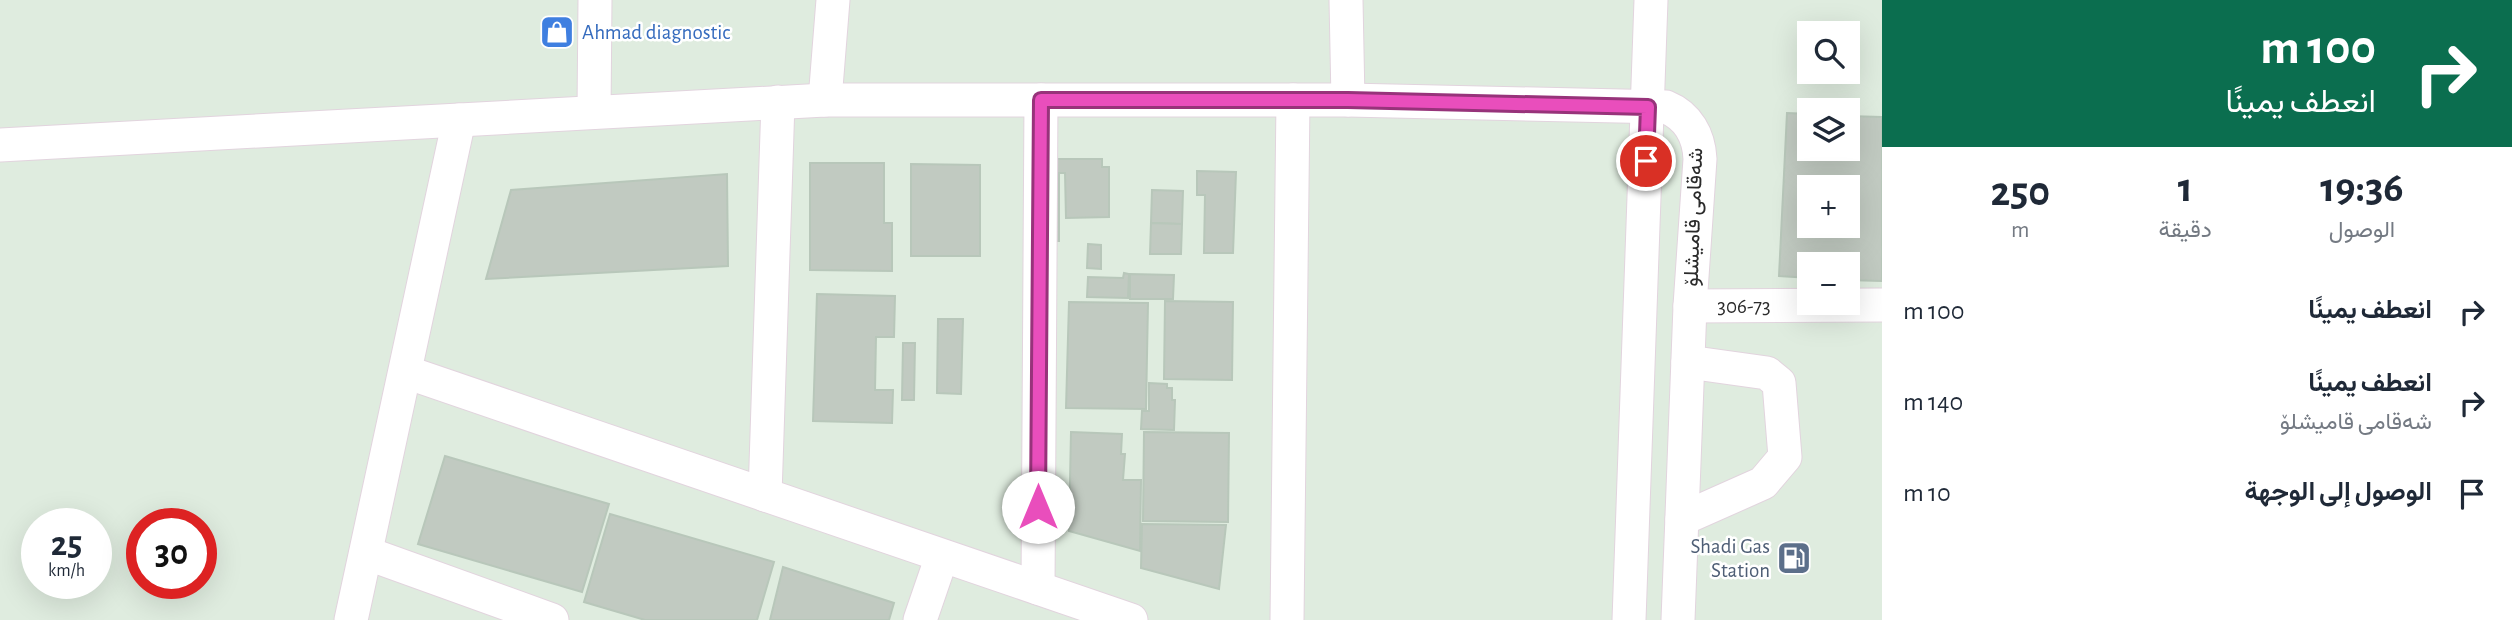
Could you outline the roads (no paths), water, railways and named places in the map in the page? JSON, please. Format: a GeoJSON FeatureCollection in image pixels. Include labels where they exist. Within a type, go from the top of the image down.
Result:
{"type":"FeatureCollection","features":[{"type":"Feature","properties":{"kind":"street"},"geometry":{"type":"LineString","coordinates":[[594,112],[595,0]]}},
{"type":"Feature","properties":{"kind":"street"},"geometry":{"type":"LineString","coordinates":[[825,100],[833,0]]}},
{"type":"Feature","properties":{"kind":"street"},"geometry":{"type":"LineString","coordinates":[[1346,0],[1348,100]]}},
{"type":"Feature","properties":{"kind":"street"},"geometry":{"type":"LineString","coordinates":[[1629,620],[1651,0]]}},
{"type":"Feature","properties":{"kind":"street","name":"شەقامی قامیشلۆ"},"geometry":{"type":"LineString","coordinates":[[0,145],[825,100],[1348,100],[1666,107],[1678,112],[1687,122],[1699,145],[1678,620]]}},
{"type":"Feature","properties":{"kind":"street"},"geometry":{"type":"LineString","coordinates":[[1038,588],[1041,100]]}},
{"type":"Feature","properties":{"kind":"street"},"geometry":{"type":"LineString","coordinates":[[1287,620],[1293,100]]}},
{"type":"Feature","properties":{"kind":"street"},"geometry":{"type":"LineString","coordinates":[[765,495],[778,102]]}},
{"type":"Feature","properties":{"kind":"street"},"geometry":{"type":"LineString","coordinates":[[351,620],[459,120]]}},
{"type":"Feature","properties":{"kind":"street","name":"306-73"},"geometry":{"type":"LineString","coordinates":[[1690,306],[1882,305]]}},
{"type":"Feature","properties":{"kind":"street"},"geometry":{"type":"LineString","coordinates":[[1682,519],[1763,483],[1785,457],[1779,383],[1767,373],[1688,362]]}},
{"type":"Feature","properties":{"kind":"street"},"geometry":{"type":"LineString","coordinates":[[406,372],[1131,620]]}},
{"type":"Feature","properties":{"kind":"street"},"geometry":{"type":"LineString","coordinates":[[366,553],[552,620]]}},
{"type":"Feature","properties":{"kind":"street"},"geometry":{"type":"LineString","coordinates":[[920,620],[942,556]]}},
{"type":"Feature","properties":{"kind":"place","name":"Ahmad diagnostic"},"geometry":{"type":"Point","coordinates":[557,32]}},
{"type":"Feature","properties":{"kind":"place","name":"Shadi Gas Station"},"geometry":{"type":"Point","coordinates":[1794,558]}}]}
